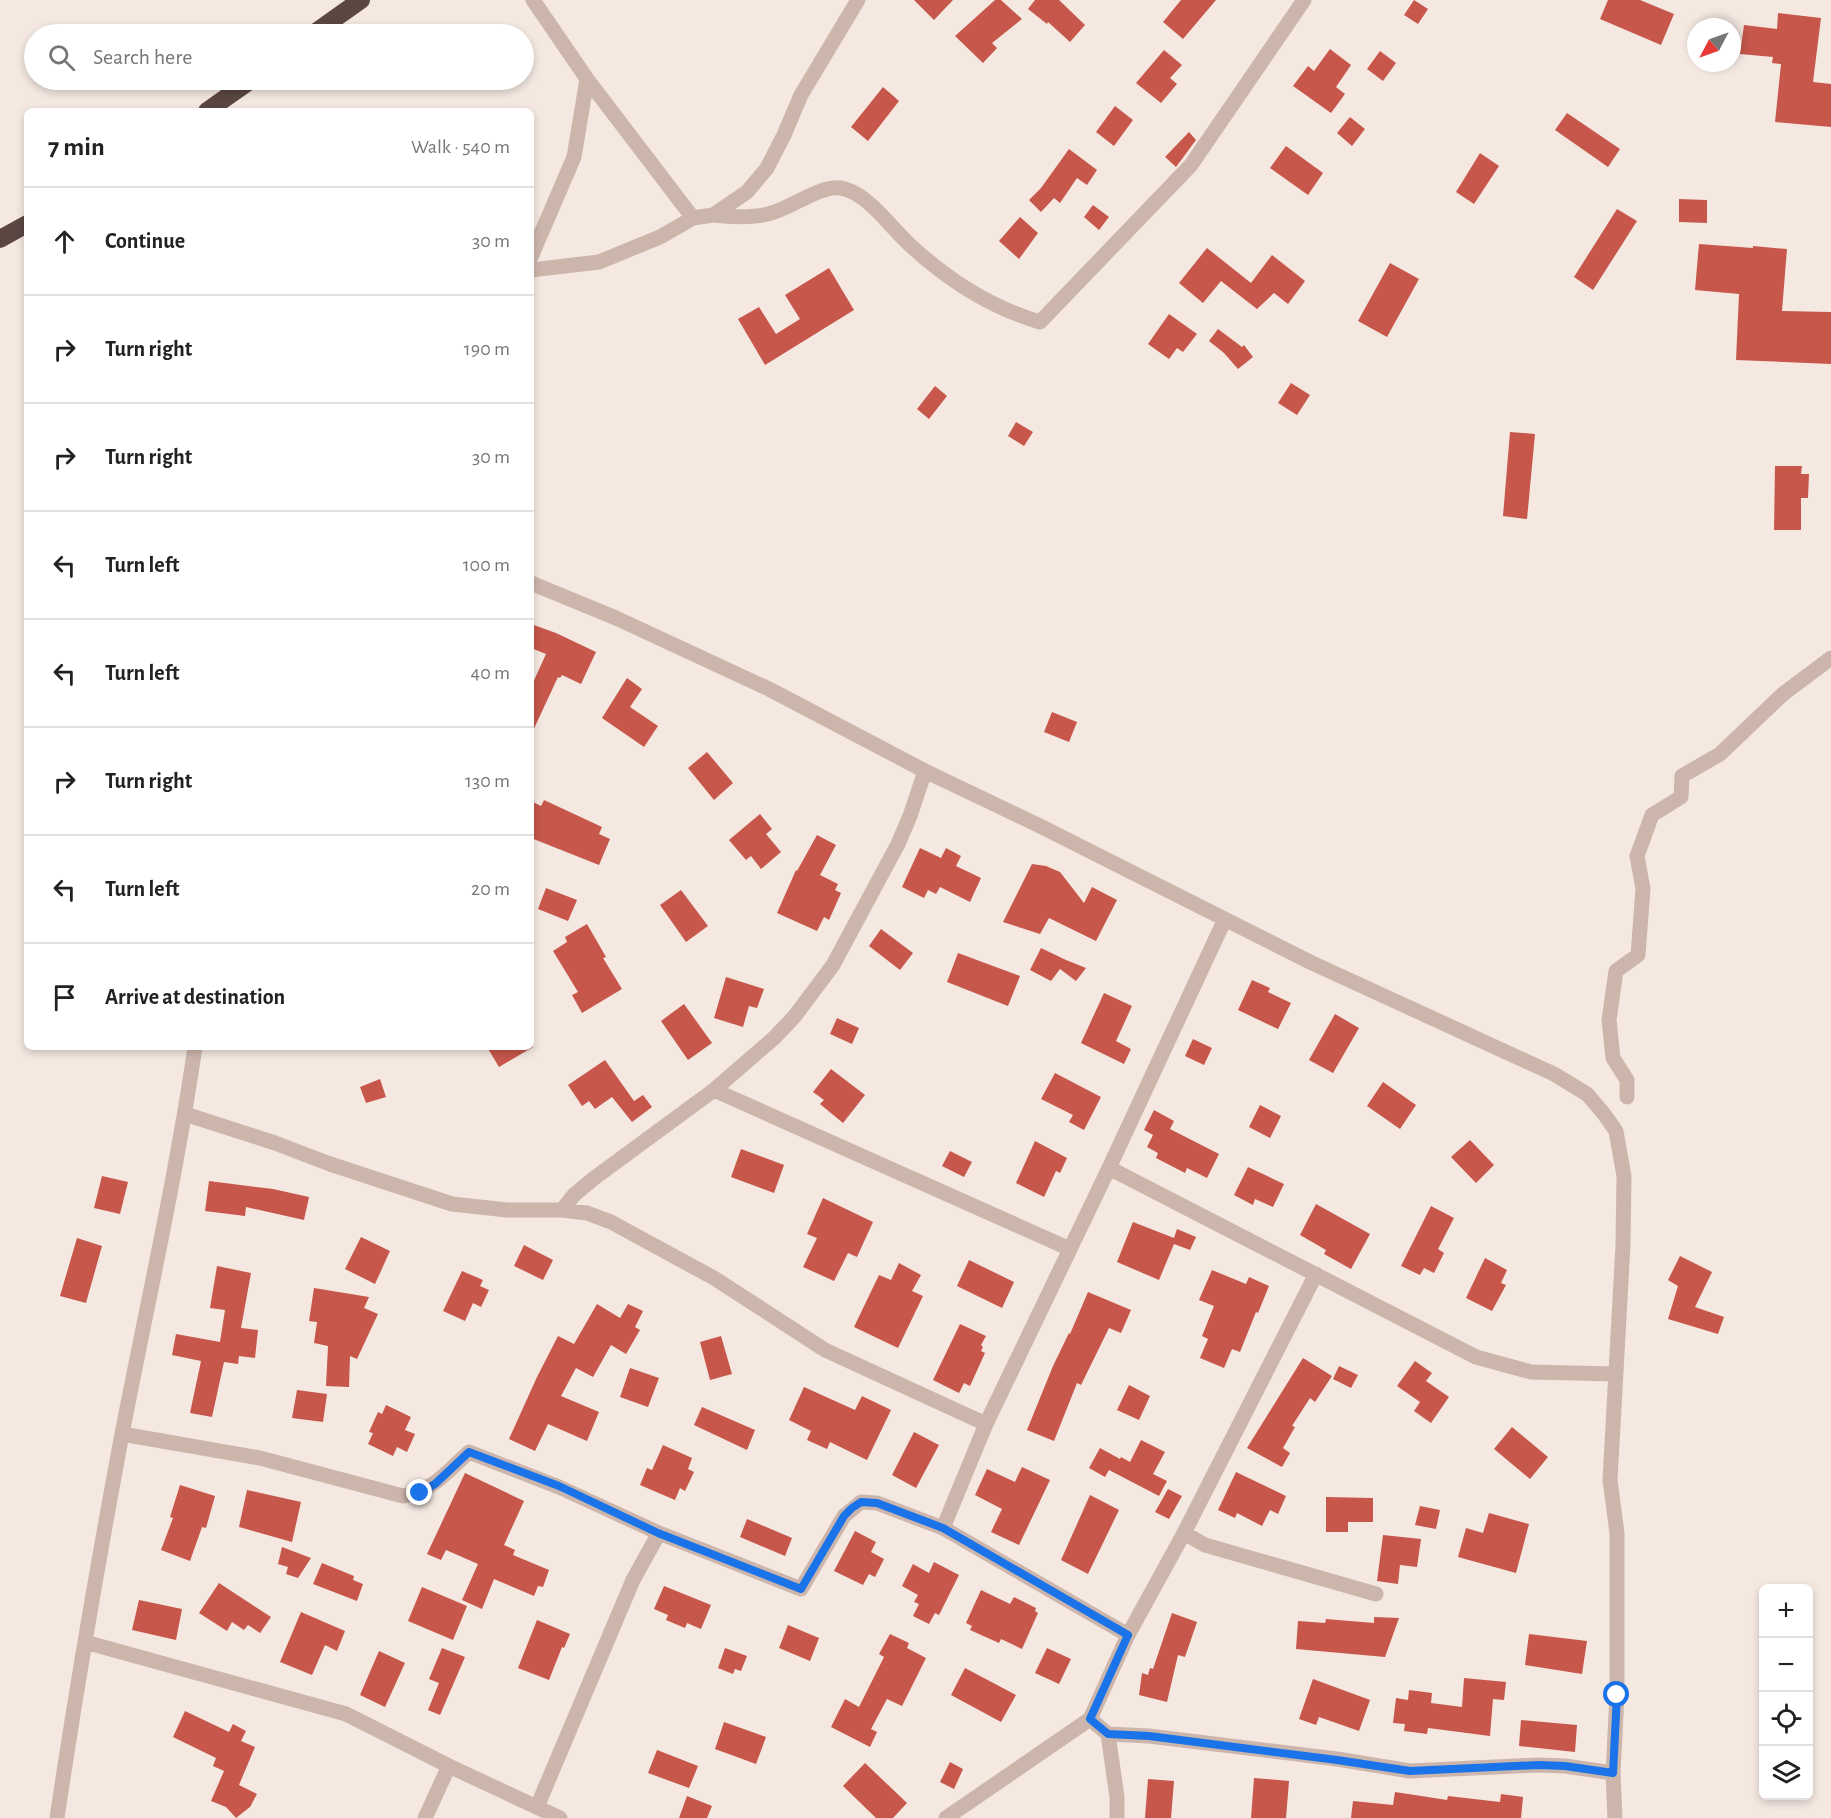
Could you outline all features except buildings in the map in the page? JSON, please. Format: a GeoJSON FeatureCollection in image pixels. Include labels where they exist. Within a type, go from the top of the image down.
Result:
{"type":"FeatureCollection","features":[{"type":"Feature","properties":{"kind":"highway"},"geometry":{"type":"LineString","coordinates":[[327,24],[361,0]]}},
{"type":"Feature","properties":{"kind":"highway"},"geometry":{"type":"LineString","coordinates":[[211,108],[236,90]]}},
{"type":"Feature","properties":{"kind":"highway"},"geometry":{"type":"LineString","coordinates":[[0,239],[24,226]]}},
{"type":"Feature","properties":{"kind":"street"},"geometry":{"type":"LineString","coordinates":[[533,0],[587,79],[693,218]]}},
{"type":"Feature","properties":{"kind":"street"},"geometry":{"type":"LineString","coordinates":[[713,215],[747,192],[767,168],[801,95],[858,0]]}},
{"type":"Feature","properties":{"kind":"street"},"geometry":{"type":"LineString","coordinates":[[534,270],[599,262],[660,237],[693,218],[713,215],[734,217],[768,215],[790,207],[822,190],[844,188],[866,201],[911,246],[991,304],[1040,322],[1191,165],[1304,0]]}},
{"type":"Feature","properties":{"kind":"street"},"geometry":{"type":"LineString","coordinates":[[534,250],[574,157],[587,79]]}},
{"type":"Feature","properties":{"kind":"street"},"geometry":{"type":"LineString","coordinates":[[534,584],[616,618],[770,689],[925,771],[1040,825],[1312,963],[1554,1074],[1587,1094],[1616,1131],[1624,1176],[1623,1245],[1610,1480],[1617,1533],[1617,1695],[1613,1773],[1615,1818]]}},
{"type":"Feature","properties":{"kind":"street"},"geometry":{"type":"LineString","coordinates":[[1627,1097],[1627,1080],[1612,1058],[1609,1020],[1616,971],[1638,955],[1643,889],[1637,856],[1652,815],[1681,797],[1682,776],[1720,754],[1783,694],[1831,658]]}},
{"type":"Feature","properties":{"kind":"street"},"geometry":{"type":"LineString","coordinates":[[562,1210],[593,1179],[714,1090],[774,1038],[794,1017],[832,965],[898,843],[925,771]]}},
{"type":"Feature","properties":{"kind":"street"},"geometry":{"type":"LineString","coordinates":[[943,1528],[986,1424],[1225,919]]}},
{"type":"Feature","properties":{"kind":"street"},"geometry":{"type":"LineString","coordinates":[[57,1818],[122,1434],[185,1114],[195,1050]]}},
{"type":"Feature","properties":{"kind":"street"},"geometry":{"type":"LineString","coordinates":[[714,1090],[1070,1249]]}},
{"type":"Feature","properties":{"kind":"street"},"geometry":{"type":"LineString","coordinates":[[185,1114],[275,1143],[360,1175],[452,1203],[507,1210],[562,1210],[587,1213],[611,1222],[714,1278],[825,1350],[986,1424]]}},
{"type":"Feature","properties":{"kind":"street"},"geometry":{"type":"LineString","coordinates":[[1109,1168],[1476,1357],[1531,1372],[1616,1374]]}},
{"type":"Feature","properties":{"kind":"street"},"geometry":{"type":"LineString","coordinates":[[946,1818],[1090,1719],[1128,1635],[1184,1533],[1316,1274]]}},
{"type":"Feature","properties":{"kind":"street"},"geometry":{"type":"LineString","coordinates":[[122,1434],[260,1458],[403,1496],[420,1493],[435,1484],[469,1452],[559,1486],[658,1533],[801,1589],[844,1516],[861,1502],[877,1503],[943,1528],[1128,1635]]}},
{"type":"Feature","properties":{"kind":"street"},"geometry":{"type":"LineString","coordinates":[[537,1808],[633,1580],[658,1533]]}},
{"type":"Feature","properties":{"kind":"street"},"geometry":{"type":"LineString","coordinates":[[1184,1533],[1205,1545],[1376,1594]]}},
{"type":"Feature","properties":{"kind":"street"},"geometry":{"type":"LineString","coordinates":[[85,1642],[346,1714],[560,1818]]}},
{"type":"Feature","properties":{"kind":"street"},"geometry":{"type":"LineString","coordinates":[[1090,1719],[1108,1734],[1149,1736],[1410,1771],[1538,1765],[1565,1766],[1613,1773]]}},
{"type":"Feature","properties":{"kind":"street"},"geometry":{"type":"LineString","coordinates":[[1108,1734],[1117,1797],[1117,1818]]}},
{"type":"Feature","properties":{"kind":"street"},"geometry":{"type":"LineString","coordinates":[[425,1818],[449,1766]]}},
{"type":"Feature","properties":{"kind":"route"},"geometry":{"type":"LineString","coordinates":[[420,1493],[435,1484],[469,1452],[559,1486],[658,1533],[801,1589],[844,1516],[861,1502],[877,1503],[943,1528],[1128,1635],[1090,1719],[1108,1734],[1149,1736],[1410,1771],[1538,1765],[1565,1766],[1613,1773],[1617,1695]]}}]}
